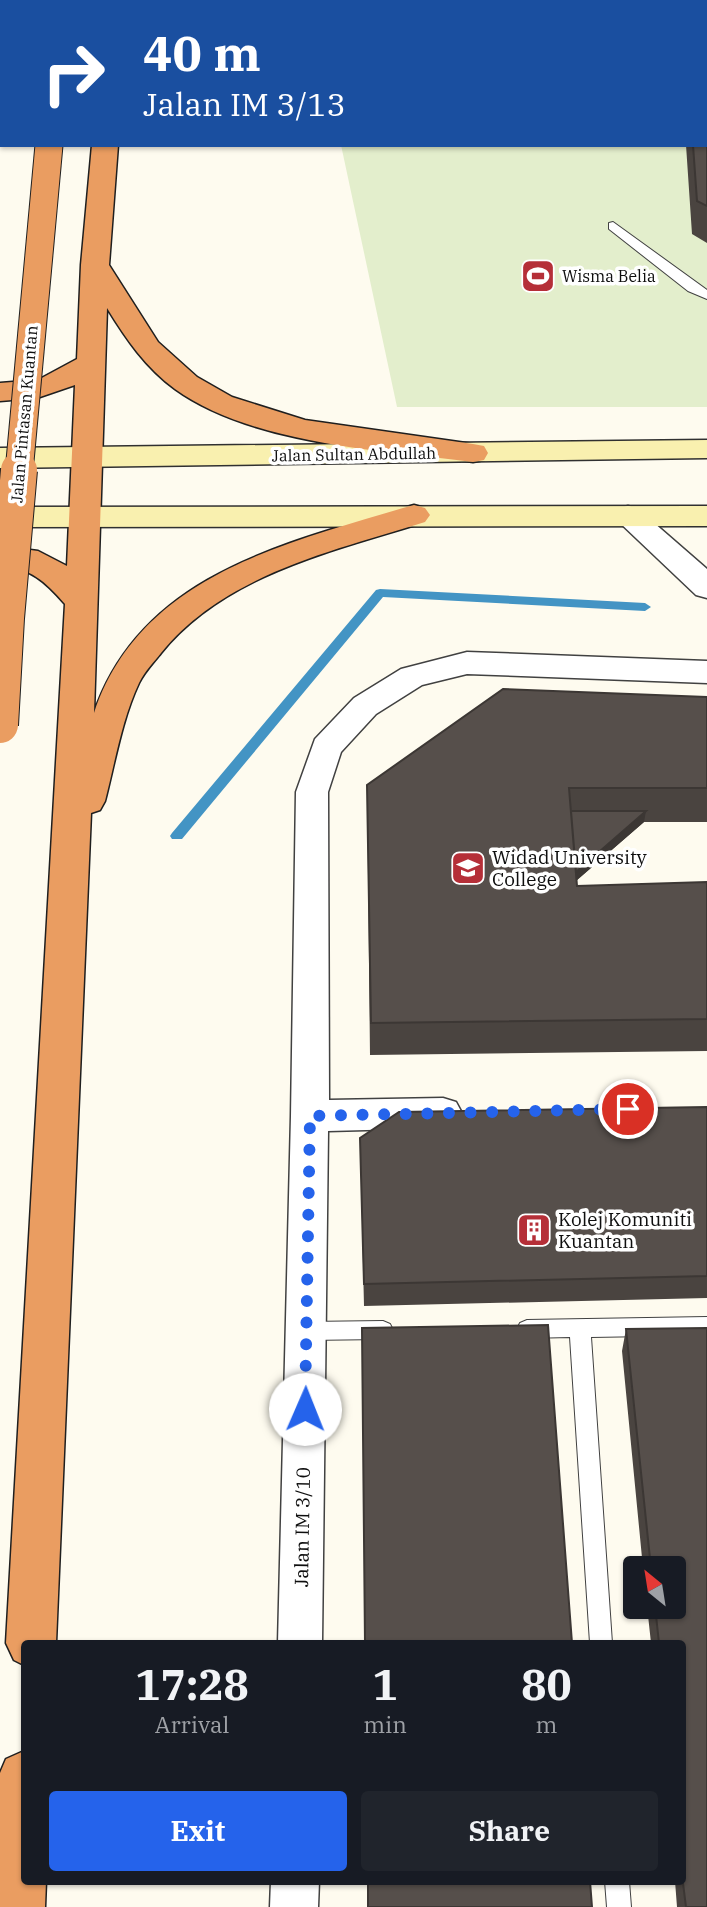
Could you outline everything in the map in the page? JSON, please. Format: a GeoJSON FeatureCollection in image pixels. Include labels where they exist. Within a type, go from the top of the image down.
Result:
{"type":"FeatureCollection","features":[{"type":"Feature","properties":{"kind":"highway","name":"Jalan Pintasan Kuantan"},"geometry":{"type":"LineString","coordinates":[[0,725],[6,618],[49,147]]}},
{"type":"Feature","properties":{"kind":"highway"},"geometry":{"type":"LineString","coordinates":[[31,1640],[71,854],[95,265],[105,147]]}},
{"type":"Feature","properties":{"kind":"highway"},"geometry":{"type":"LineString","coordinates":[[95,265],[157,358],[190,386],[230,408],[282,425],[473,453]]}},
{"type":"Feature","properties":{"kind":"highway"},"geometry":{"type":"LineString","coordinates":[[0,392],[48,387],[74,376],[91,362]]}},
{"type":"Feature","properties":{"kind":"highway"},"geometry":{"type":"LineString","coordinates":[[71,854],[123,681],[152,637],[193,603],[237,578],[316,547],[414,515]]}},
{"type":"Feature","properties":{"kind":"highway"},"geometry":{"type":"LineString","coordinates":[[0,556],[19,555],[41,564],[58,574],[81,602]]}},
{"type":"Feature","properties":{"kind":"highway"},"geometry":{"type":"LineString","coordinates":[[18,1907],[21,1842]]}},
{"type":"Feature","properties":{"kind":"main road","name":"Jalan Sultan Abdullah"},"geometry":{"type":"LineString","coordinates":[[0,458],[707,449]]}},
{"type":"Feature","properties":{"kind":"main road"},"geometry":{"type":"LineString","coordinates":[[0,517],[707,516]]}},
{"type":"Feature","properties":{"kind":"street"},"geometry":{"type":"LineString","coordinates":[[628,515],[707,588]]}},
{"type":"Feature","properties":{"kind":"street","name":"Jalan IM 3/10"},"geometry":{"type":"LineString","coordinates":[[300,1640],[310,1116],[312,792],[326,747],[365,706],[412,677],[467,663],[707,672]]}},
{"type":"Feature","properties":{"kind":"street"},"geometry":{"type":"LineString","coordinates":[[310,1116],[474,1112]]}},
{"type":"Feature","properties":{"kind":"street"},"geometry":{"type":"LineString","coordinates":[[294,1907],[295,1885]]}},
{"type":"Feature","properties":{"kind":"lane"},"geometry":{"type":"LineString","coordinates":[[613,226],[693,288],[707,295]]}},
{"type":"Feature","properties":{"kind":"lane"},"geometry":{"type":"LineString","coordinates":[[511,1329],[707,1326]]}},
{"type":"Feature","properties":{"kind":"lane"},"geometry":{"type":"LineString","coordinates":[[580,1328],[601,1640]]}},
{"type":"Feature","properties":{"kind":"lane"},"geometry":{"type":"LineString","coordinates":[[306,1331],[402,1330]]}},
{"type":"Feature","properties":{"kind":"lane"},"geometry":{"type":"LineString","coordinates":[[617,1885],[619,1907]]}},
{"type":"Feature","properties":{"kind":"green space","name":"Wisma Belia"},"geometry":{"type":"Polygon","coordinates":[[[341,147],[707,147],[707,407],[397,407],[341,147]]]}},
{"type":"Feature","properties":{"kind":"building"},"geometry":{"type":"Polygon","coordinates":[[[693,147],[707,147],[707,206],[697,201],[693,147]]]}},
{"type":"Feature","properties":{"kind":"building","name":"Widad University College"},"geometry":{"type":"Polygon","coordinates":[[[503,689],[707,697],[707,788],[569,788],[577,886],[707,882],[707,1019],[371,1023],[367,785],[503,689]]]}},
{"type":"Feature","properties":{"kind":"building"},"geometry":{"type":"Polygon","coordinates":[[[571,811],[646,811],[576,872],[571,811]]]}},
{"type":"Feature","properties":{"kind":"building","name":"Kolej Komuniti Kuantan"},"geometry":{"type":"Polygon","coordinates":[[[707,1107],[707,1276],[364,1284],[360,1138],[399,1112],[707,1107]]]}},
{"type":"Feature","properties":{"kind":"building"},"geometry":{"type":"Polygon","coordinates":[[[548,1325],[572,1640],[365,1640],[362,1328],[548,1325]]]}},
{"type":"Feature","properties":{"kind":"building"},"geometry":{"type":"Polygon","coordinates":[[[707,1328],[707,1907],[686,1907],[683,1885],[686,1885],[686,1640],[659,1640],[656,1619],[686,1619],[686,1556],[650,1556],[626,1329],[707,1328]]]}},
{"type":"Feature","properties":{"kind":"building"},"geometry":{"type":"Polygon","coordinates":[[[368,1885],[590,1885],[592,1907],[368,1907],[368,1885]]]}},
{"type":"Feature","properties":{"kind":"waterway"},"geometry":{"type":"LineString","coordinates":[[177,836],[380,593],[645,607]]}},
{"type":"Feature","properties":{"kind":"place","name":"Wisma Belia"},"geometry":{"type":"Point","coordinates":[538,276]}},
{"type":"Feature","properties":{"kind":"place","name":"Widad University College"},"geometry":{"type":"Point","coordinates":[468,868]}},
{"type":"Feature","properties":{"kind":"place","name":"Kolej Komuniti Kuantan"},"geometry":{"type":"Point","coordinates":[534,1230]}},
{"type":"Feature","properties":{"kind":"route"},"geometry":{"type":"LineString","coordinates":[[305,1409],[310,1116],[628,1109]]}}]}
